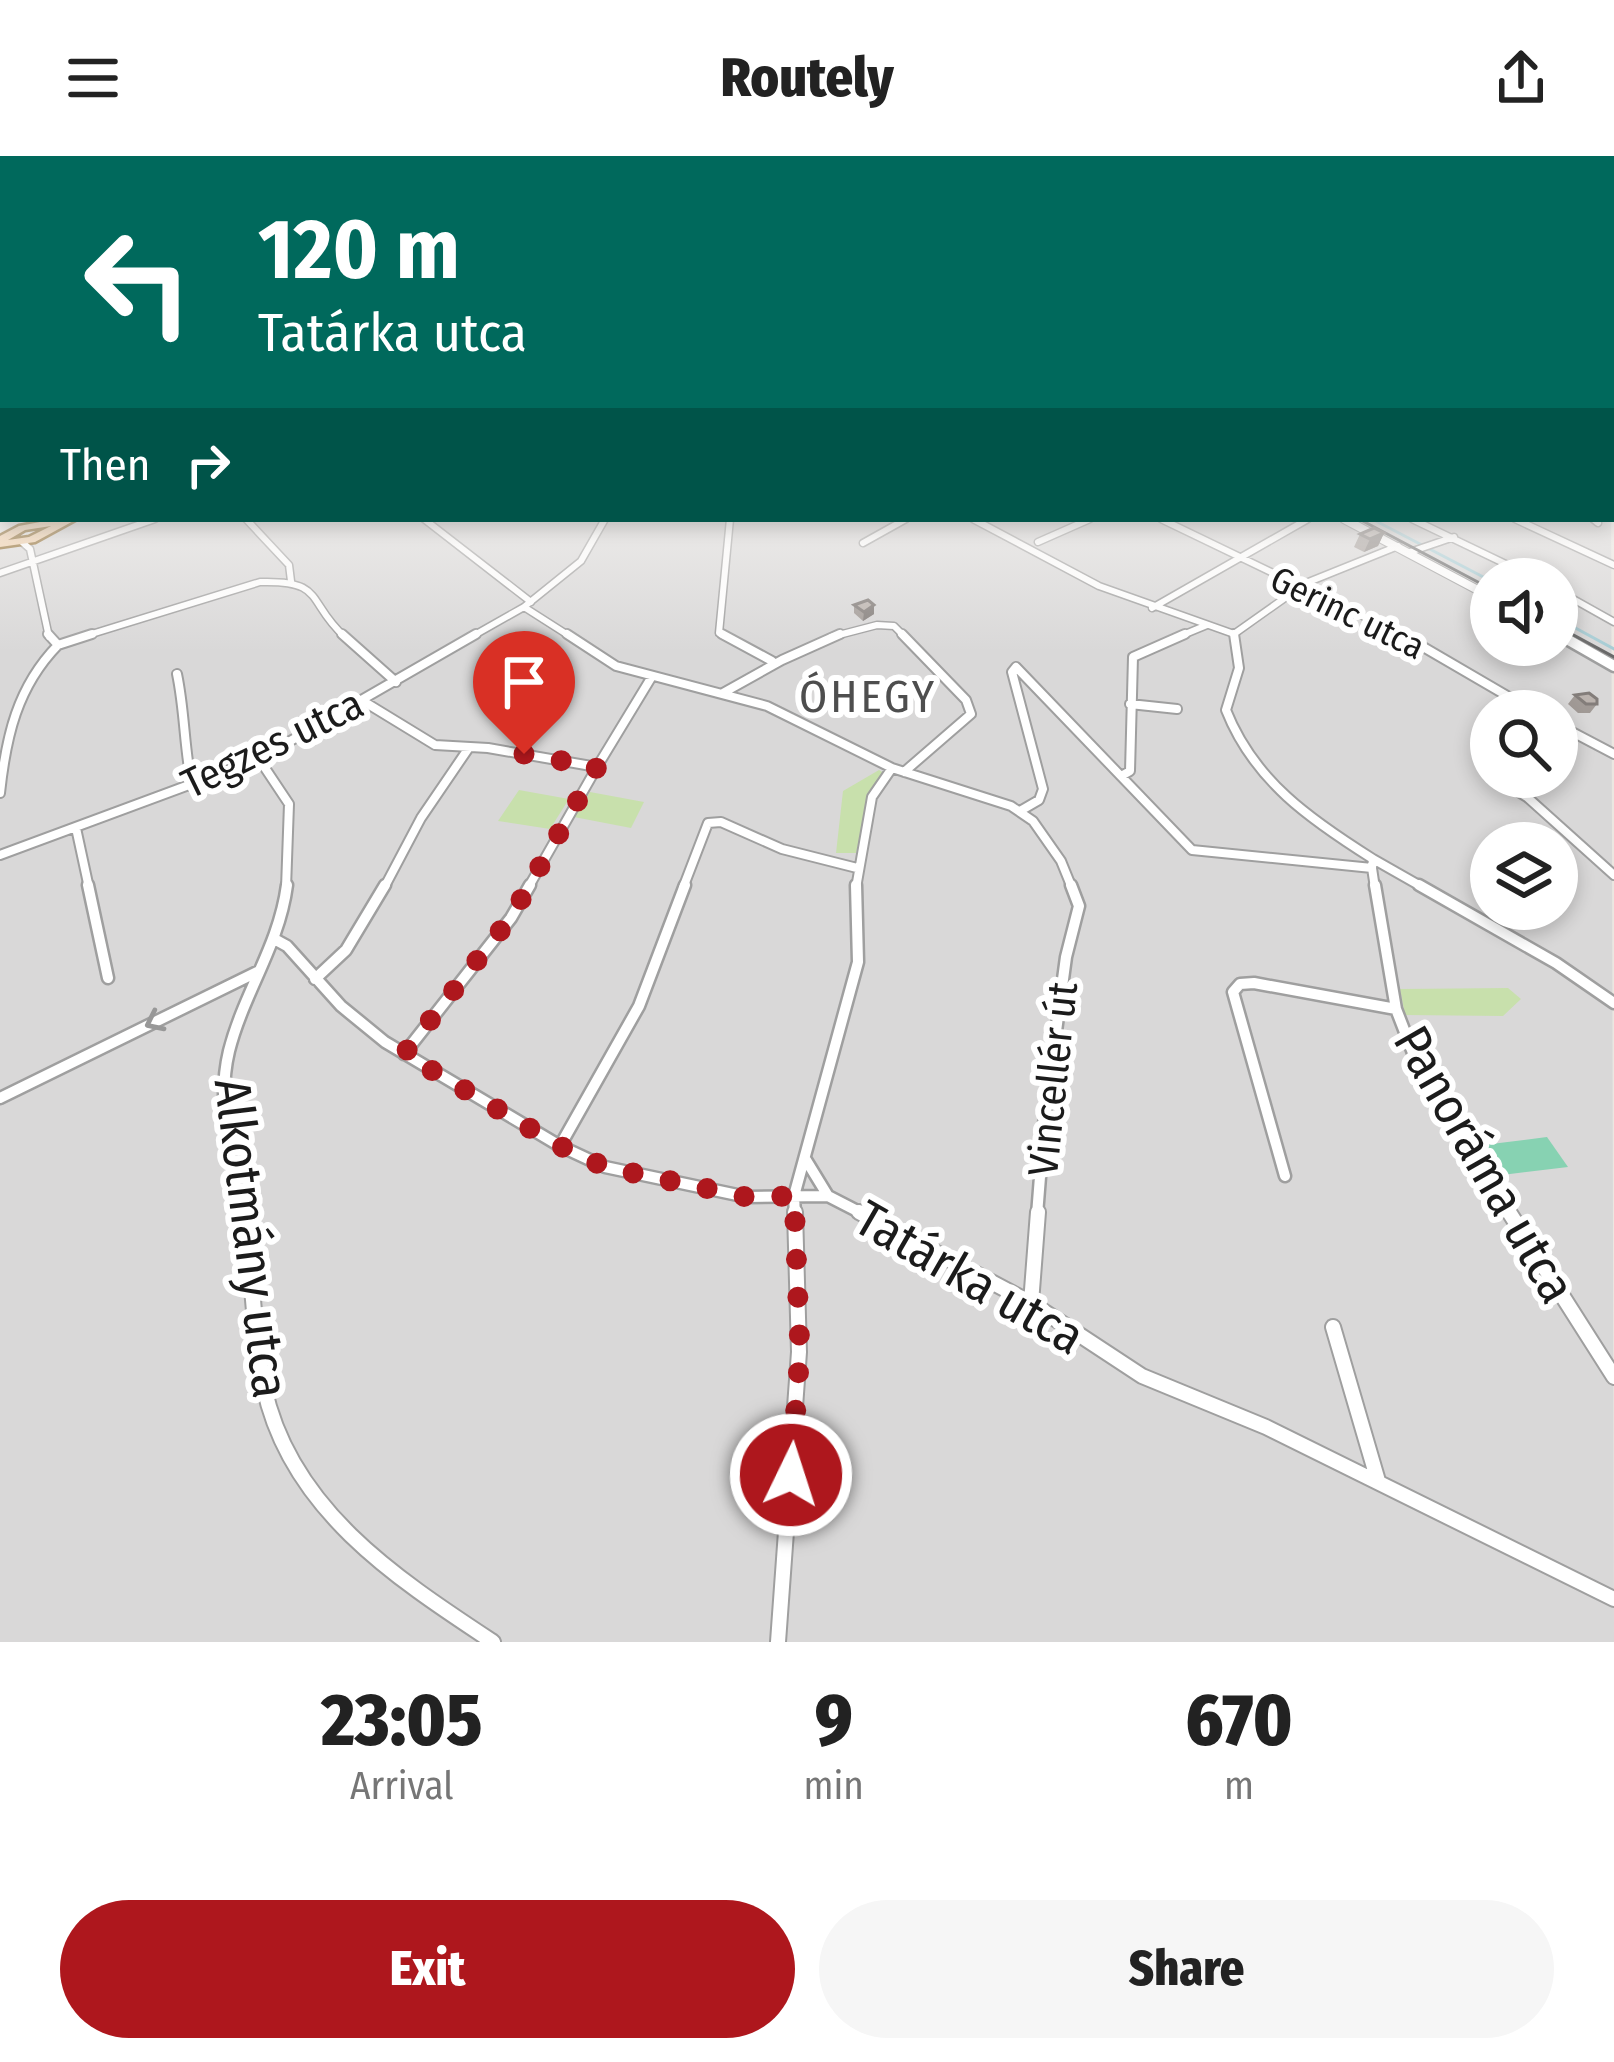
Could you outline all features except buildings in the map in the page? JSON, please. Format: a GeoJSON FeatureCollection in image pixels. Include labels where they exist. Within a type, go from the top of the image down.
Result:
{"type":"FeatureCollection","features":[{"type":"Feature","properties":{"kind":"main road"},"geometry":{"type":"LineString","coordinates":[[22,539],[64,522]]}},
{"type":"Feature","properties":{"kind":"street"},"geometry":{"type":"LineString","coordinates":[[0,574],[147,522]]}},
{"type":"Feature","properties":{"kind":"street"},"geometry":{"type":"LineString","coordinates":[[249,522],[289,566],[291,581]]}},
{"type":"Feature","properties":{"kind":"street"},"geometry":{"type":"LineString","coordinates":[[428,522],[600,659],[651,678],[767,706],[892,768],[1020,811],[1039,800],[1043,789],[1012,672],[1016,667],[1192,850],[1372,864]]}},
{"type":"Feature","properties":{"kind":"street","name":"Tegzes utca"},"geometry":{"type":"LineString","coordinates":[[0,855],[259,759],[527,604],[581,562],[603,522]]}},
{"type":"Feature","properties":{"kind":"street"},"geometry":{"type":"LineString","coordinates":[[730,522],[719,633],[772,661]]}},
{"type":"Feature","properties":{"kind":"street"},"geometry":{"type":"LineString","coordinates":[[862,543],[902,522]]}},
{"type":"Feature","properties":{"kind":"street"},"geometry":{"type":"LineString","coordinates":[[978,522],[1026,554],[1119,598],[1234,634]]}},
{"type":"Feature","properties":{"kind":"street"},"geometry":{"type":"LineString","coordinates":[[1038,542],[1083,522]]}},
{"type":"Feature","properties":{"kind":"street","name":"Gerinc utca"},"geometry":{"type":"LineString","coordinates":[[1167,522],[1237,560],[1397,631],[1497,690]]}},
{"type":"Feature","properties":{"kind":"street"},"geometry":{"type":"LineString","coordinates":[[1152,608],[1303,522]]}},
{"type":"Feature","properties":{"kind":"street"},"geometry":{"type":"LineString","coordinates":[[1350,522],[1470,585]]}},
{"type":"Feature","properties":{"kind":"street"},"geometry":{"type":"LineString","coordinates":[[1419,522],[1497,558]]}},
{"type":"Feature","properties":{"kind":"street"},"geometry":{"type":"LineString","coordinates":[[1522,522],[1614,565]]}},
{"type":"Feature","properties":{"kind":"street"},"geometry":{"type":"LineString","coordinates":[[1410,552],[1454,536]]}},
{"type":"Feature","properties":{"kind":"street"},"geometry":{"type":"LineString","coordinates":[[22,539],[34,562],[49,638],[58,644]]}},
{"type":"Feature","properties":{"kind":"street"},"geometry":{"type":"LineString","coordinates":[[1234,634],[1302,586],[1398,546]]}},
{"type":"Feature","properties":{"kind":"street"},"geometry":{"type":"LineString","coordinates":[[0,794],[17,702],[58,644],[260,582],[291,581],[308,588],[338,631],[396,682]]}},
{"type":"Feature","properties":{"kind":"street"},"geometry":{"type":"LineString","coordinates":[[1578,602],[1614,622]]}},
{"type":"Feature","properties":{"kind":"street"},"geometry":{"type":"LineString","coordinates":[[723,693],[772,661],[880,624],[901,631],[968,702],[971,714],[904,772]]}},
{"type":"Feature","properties":{"kind":"street"},"geometry":{"type":"LineString","coordinates":[[1123,775],[1130,771],[1132,657],[1207,626]]}},
{"type":"Feature","properties":{"kind":"street"},"geometry":{"type":"LineString","coordinates":[[1234,634],[1239,668],[1226,710],[1247,758],[1302,812],[1372,864],[1556,962],[1614,1003]]}},
{"type":"Feature","properties":{"kind":"street"},"geometry":{"type":"LineString","coordinates":[[1578,646],[1614,666]]}},
{"type":"Feature","properties":{"kind":"street"},"geometry":{"type":"LineString","coordinates":[[177,674],[188,726],[184,746],[192,786]]}},
{"type":"Feature","properties":{"kind":"street"},"geometry":{"type":"LineString","coordinates":[[404,1054],[511,917],[651,678]]}},
{"type":"Feature","properties":{"kind":"street"},"geometry":{"type":"LineString","coordinates":[[363,701],[418,740],[597,767]]}},
{"type":"Feature","properties":{"kind":"street"},"geometry":{"type":"LineString","coordinates":[[1130,704],[1177,709]]}},
{"type":"Feature","properties":{"kind":"street"},"geometry":{"type":"LineString","coordinates":[[1578,735],[1614,754]]}},
{"type":"Feature","properties":{"kind":"street"},"geometry":{"type":"LineString","coordinates":[[315,979],[333,966],[365,927],[425,808],[468,749]]}},
{"type":"Feature","properties":{"kind":"street","name":"Alkotmány utca"},"geometry":{"type":"LineString","coordinates":[[259,759],[290,805],[290,845],[276,940],[259,971],[225,1069],[225,1089],[267,1399],[295,1462],[345,1536],[493,1642]]}},
{"type":"Feature","properties":{"kind":"street"},"geometry":{"type":"LineString","coordinates":[[778,1642],[800,1352],[794,1196],[858,962],[856,868],[872,796],[892,768]]}},
{"type":"Feature","properties":{"kind":"street"},"geometry":{"type":"LineString","coordinates":[[1530,798],[1578,849],[1614,875]]}},
{"type":"Feature","properties":{"kind":"street","name":"Vincellér út"},"geometry":{"type":"LineString","coordinates":[[1020,811],[1061,861],[1079,906],[1066,956],[1046,1113],[1030,1303]]}},
{"type":"Feature","properties":{"kind":"street"},"geometry":{"type":"LineString","coordinates":[[560,1146],[639,1006],[708,823],[721,822],[782,849],[856,868]]}},
{"type":"Feature","properties":{"kind":"street"},"geometry":{"type":"LineString","coordinates":[[76,828],[108,978]]}},
{"type":"Feature","properties":{"kind":"street","name":"Panoráma utca"},"geometry":{"type":"LineString","coordinates":[[1372,864],[1396,1009],[1415,1058],[1574,1320],[1614,1377]]}},
{"type":"Feature","properties":{"kind":"street","name":"Tatárka utca"},"geometry":{"type":"LineString","coordinates":[[276,940],[404,1054],[560,1146],[605,1167],[747,1197],[828,1196],[1030,1303],[1142,1376],[1266,1427],[1614,1599]]}},
{"type":"Feature","properties":{"kind":"street"},"geometry":{"type":"LineString","coordinates":[[0,1098],[259,971]]}},
{"type":"Feature","properties":{"kind":"street"},"geometry":{"type":"LineString","coordinates":[[1286,1176],[1233,992],[1240,984],[1254,983],[1396,1009]]}},
{"type":"Feature","properties":{"kind":"street"},"geometry":{"type":"LineString","coordinates":[[806,1159],[828,1196]]}},
{"type":"Feature","properties":{"kind":"street"},"geometry":{"type":"LineString","coordinates":[[1333,1327],[1378,1481]]}},
{"type":"Feature","properties":{"kind":"shaded area"},"geometry":{"type":"Polygon","coordinates":[[[74,522],[1611,522],[1614,1642],[0,1642],[0,546],[74,522]]]}},
{"type":"Feature","properties":{"kind":"green space"},"geometry":{"type":"Polygon","coordinates":[[[879,770],[884,773],[872,789],[856,853],[836,853],[843,791],[879,770]]]}},
{"type":"Feature","properties":{"kind":"green space"},"geometry":{"type":"Polygon","coordinates":[[[519,790],[569,799],[550,829],[498,821],[519,790]]]}},
{"type":"Feature","properties":{"kind":"green space"},"geometry":{"type":"Polygon","coordinates":[[[590,792],[644,802],[631,828],[574,817],[590,792]]]}},
{"type":"Feature","properties":{"kind":"green space"},"geometry":{"type":"Polygon","coordinates":[[[1508,988],[1521,999],[1503,1016],[1405,1015],[1400,989],[1508,988]]]}},
{"type":"Feature","properties":{"kind":"green space"},"geometry":{"type":"Polygon","coordinates":[[[1547,1137],[1568,1167],[1502,1175],[1483,1145],[1547,1137]]]}},
{"type":"Feature","properties":{"kind":"waterway"},"geometry":{"type":"LineString","coordinates":[[1378,522],[1470,570]]}},
{"type":"Feature","properties":{"kind":"waterway"},"geometry":{"type":"LineString","coordinates":[[1578,629],[1614,649]]}},
{"type":"Feature","properties":{"kind":"tram line"},"geometry":{"type":"LineString","coordinates":[[1365,522],[1470,578]]}},
{"type":"Feature","properties":{"kind":"tram line"},"geometry":{"type":"LineString","coordinates":[[1578,637],[1614,657]]}},
{"type":"Feature","properties":{"kind":"district","name":"ÓHEGY"},"geometry":{"type":"Point","coordinates":[868,696]}},
{"type":"Feature","properties":{"kind":"route"},"geometry":{"type":"LineString","coordinates":[[524,754],[597,767],[511,917],[404,1054],[560,1146],[605,1167],[747,1197],[794,1196],[800,1352],[791,1475]]}}]}
